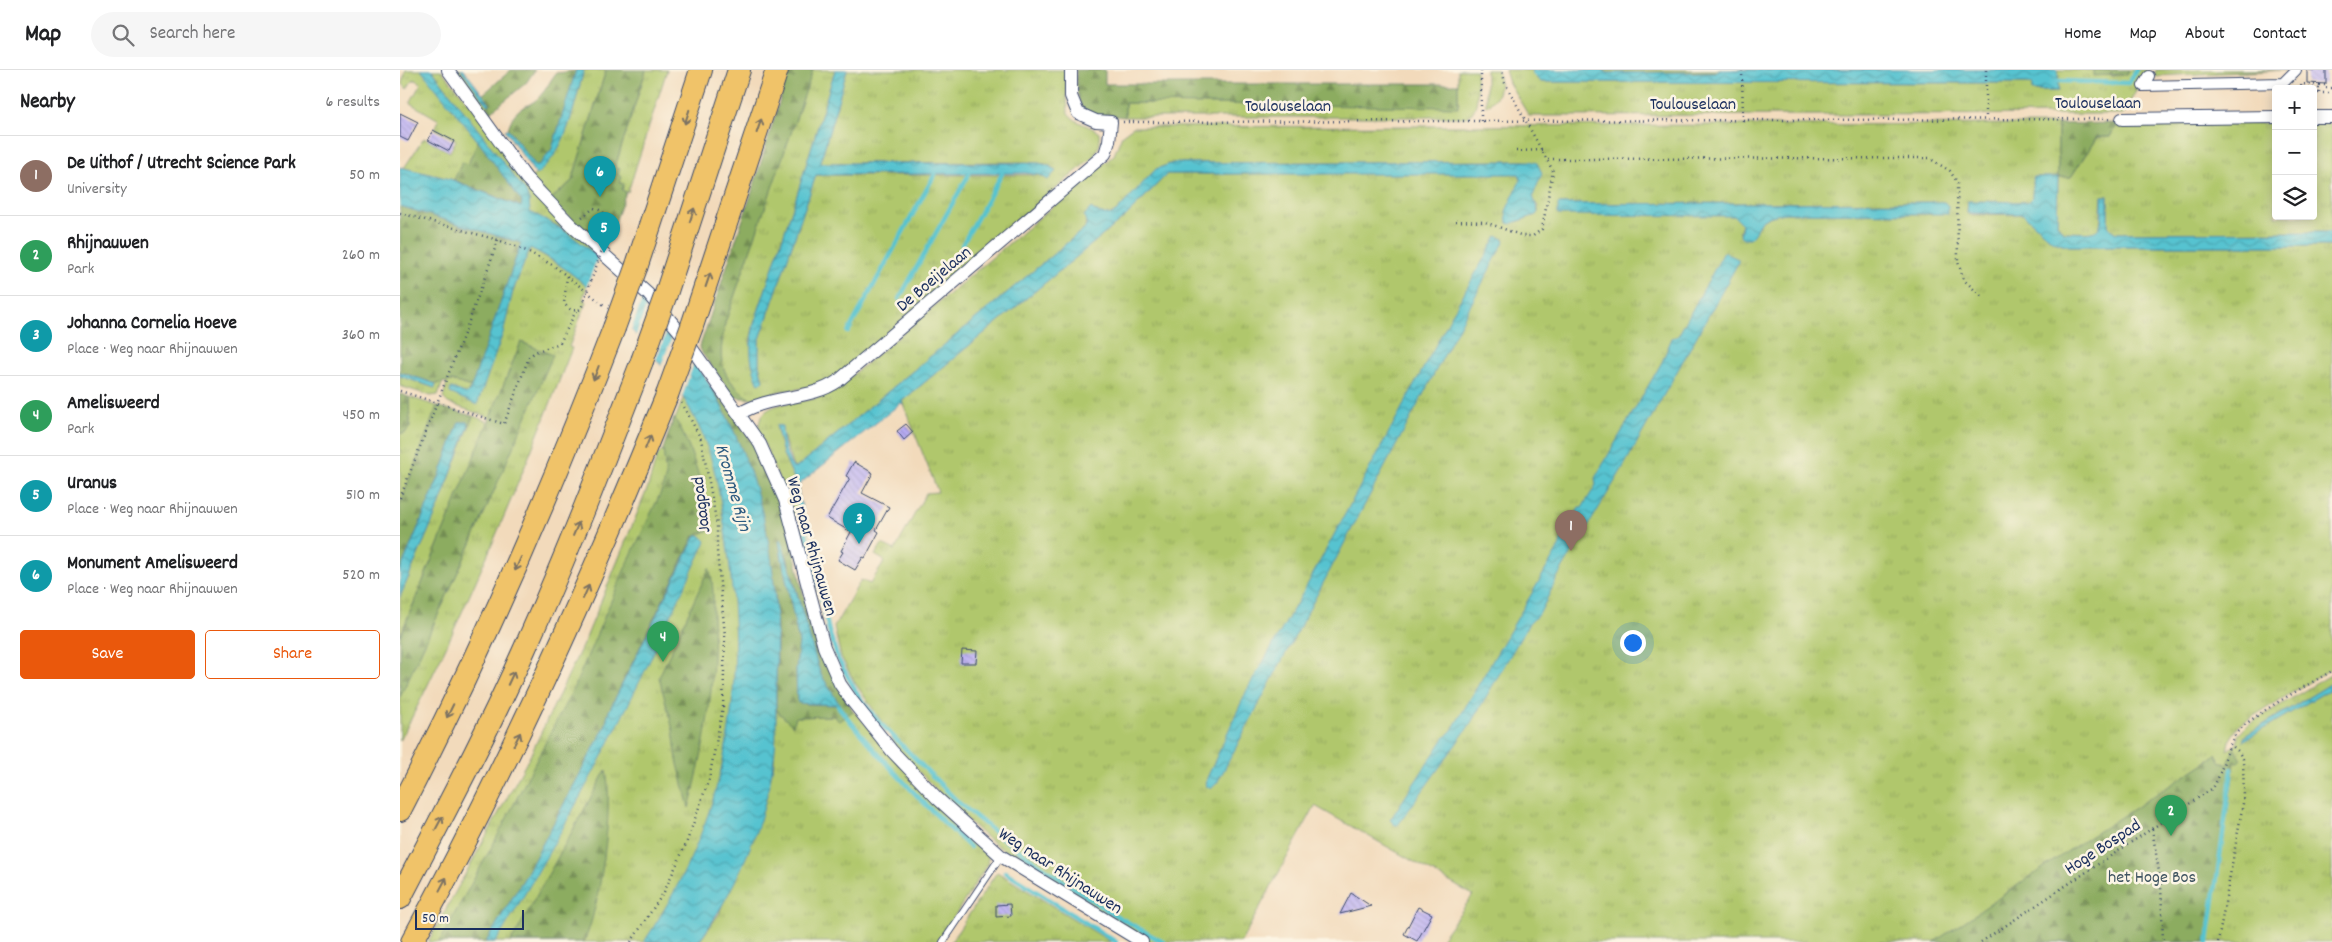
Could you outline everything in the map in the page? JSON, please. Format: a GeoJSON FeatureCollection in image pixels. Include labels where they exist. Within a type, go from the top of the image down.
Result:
{"type":"FeatureCollection","features":[{"type":"Feature","properties":{"kind":"highway"},"geometry":{"type":"LineString","coordinates":[[400,810],[480,650],[550,490],[610,318],[636,265],[701,70]]}},
{"type":"Feature","properties":{"kind":"highway"},"geometry":{"type":"LineString","coordinates":[[400,898],[476,752],[526,647],[588,500],[666,294],[739,70]]}},
{"type":"Feature","properties":{"kind":"highway"},"geometry":{"type":"LineString","coordinates":[[412,942],[448,876],[538,695],[673,396],[692,326],[777,70]]}},
{"type":"Feature","properties":{"kind":"street","name":"Weg naar Rhijnauwen"},"geometry":{"type":"LineString","coordinates":[[448,70],[526,178],[571,225],[648,294],[696,352],[760,444],[785,500],[817,627],[840,684],[852,701],[892,751],[937,798],[1001,856],[1142,942]]}},
{"type":"Feature","properties":{"kind":"street"},"geometry":{"type":"LineString","coordinates":[[1071,70],[1071,96],[1078,113],[1096,121],[1111,122]]}},
{"type":"Feature","properties":{"kind":"street"},"geometry":{"type":"LineString","coordinates":[[2284,85],[2296,70]]}},
{"type":"Feature","properties":{"kind":"street"},"geometry":{"type":"LineString","coordinates":[[2149,76],[2143,86],[2272,86]]}},
{"type":"Feature","properties":{"kind":"street","name":"Toulouselaan"},"geometry":{"type":"LineString","coordinates":[[2122,119],[2272,117]]}},
{"type":"Feature","properties":{"kind":"street"},"geometry":{"type":"LineString","coordinates":[[2317,117],[2332,117]]}},
{"type":"Feature","properties":{"kind":"street","name":"De Boeijelaan"},"geometry":{"type":"LineString","coordinates":[[739,414],[766,401],[827,389],[838,381],[1105,154],[1109,141],[1111,122]]}},
{"type":"Feature","properties":{"kind":"lane"},"geometry":{"type":"LineString","coordinates":[[943,942],[1001,856]]}},
{"type":"Feature","properties":{"kind":"path"},"geometry":{"type":"LineString","coordinates":[[1481,70],[1481,121]]}},
{"type":"Feature","properties":{"kind":"path"},"geometry":{"type":"LineString","coordinates":[[1456,221],[1485,222],[1523,236],[1533,236],[1539,233],[1545,220],[1554,175],[1548,159],[1505,82],[1502,70]]}},
{"type":"Feature","properties":{"kind":"path"},"geometry":{"type":"LineString","coordinates":[[1742,70],[1742,120]]}},
{"type":"Feature","properties":{"kind":"path"},"geometry":{"type":"LineString","coordinates":[[1986,70],[1986,120]]}},
{"type":"Feature","properties":{"kind":"path"},"geometry":{"type":"LineString","coordinates":[[2332,88],[2325,88],[2325,85],[2301,84],[2301,88],[2319,88],[2319,93],[2332,93]]}},
{"type":"Feature","properties":{"kind":"path","name":"Toulouselaan"},"geometry":{"type":"LineString","coordinates":[[1111,122],[2122,119]]}},
{"type":"Feature","properties":{"kind":"path"},"geometry":{"type":"LineString","coordinates":[[1516,151],[1542,150]]}},
{"type":"Feature","properties":{"kind":"path"},"geometry":{"type":"LineString","coordinates":[[1548,159],[1929,158],[1950,171],[1957,182],[1958,262],[1964,280],[1981,296]]}},
{"type":"Feature","properties":{"kind":"path"},"geometry":{"type":"LineString","coordinates":[[400,391],[504,424],[529,357],[544,348],[560,343],[576,311],[581,309],[611,227],[610,221],[599,210],[594,208],[580,218]]}},
{"type":"Feature","properties":{"kind":"path"},"geometry":{"type":"LineString","coordinates":[[400,213],[498,240],[529,252],[584,288],[610,318]]}},
{"type":"Feature","properties":{"kind":"path"},"geometry":{"type":"LineString","coordinates":[[400,498],[471,316],[498,240]]}},
{"type":"Feature","properties":{"kind":"path"},"geometry":{"type":"LineString","coordinates":[[567,276],[564,304],[567,308],[576,311]]}},
{"type":"Feature","properties":{"kind":"path","name":"Jaagpad"},"geometry":{"type":"LineString","coordinates":[[631,942],[664,892],[686,844],[709,779],[723,707],[725,636],[717,551],[717,525],[701,439],[673,396]]}},
{"type":"Feature","properties":{"kind":"path","name":"Hoge Bospad"},"geometry":{"type":"LineString","coordinates":[[1981,942],[2213,788],[2220,777],[2236,733],[2259,715],[2332,670]]}},
{"type":"Feature","properties":{"kind":"path"},"geometry":{"type":"LineString","coordinates":[[2218,942],[2244,798],[2243,758],[2231,745]]}},
{"type":"Feature","properties":{"kind":"path"},"geometry":{"type":"LineString","coordinates":[[2152,829],[2161,884],[2163,942]]}},
{"type":"Feature","properties":{"kind":"green space"},"geometry":{"type":"Polygon","coordinates":[[[406,70],[421,70],[478,141],[468,164],[462,163],[454,180],[404,168],[424,138],[450,152],[456,140],[435,129],[439,120],[410,103],[421,83],[413,79],[407,89],[402,83],[406,70]]]}},
{"type":"Feature","properties":{"kind":"green space"},"geometry":{"type":"Polygon","coordinates":[[[432,70],[441,70],[601,259],[562,228],[530,212],[526,192],[432,70]]]}},
{"type":"Feature","properties":{"kind":"green space"},"geometry":{"type":"Polygon","coordinates":[[[453,70],[461,70],[492,111],[485,113],[453,70]]]}},
{"type":"Feature","properties":{"kind":"green space"},"geometry":{"type":"Polygon","coordinates":[[[511,70],[535,70],[526,83],[492,111],[481,96],[511,70]]]}},
{"type":"Feature","properties":{"kind":"green space"},"geometry":{"type":"Polygon","coordinates":[[[584,70],[606,70],[572,181],[550,200],[531,178],[544,167],[561,143],[572,116],[584,70]]]}},
{"type":"Feature","properties":{"kind":"green space"},"geometry":{"type":"Polygon","coordinates":[[[606,70],[646,70],[615,167],[620,169],[618,175],[622,177],[620,183],[624,184],[622,190],[626,192],[609,239],[605,235],[601,246],[550,200],[572,181],[606,70]]]}},
{"type":"Feature","properties":{"kind":"green space"},"geometry":{"type":"Polygon","coordinates":[[[646,70],[667,70],[628,192],[622,191],[615,167],[646,70]]]}},
{"type":"Feature","properties":{"kind":"green space"},"geometry":{"type":"Polygon","coordinates":[[[789,70],[813,70],[725,323],[721,347],[723,366],[732,382],[750,399],[734,397],[699,349],[751,195],[789,70]]]}},
{"type":"Feature","properties":{"kind":"green space"},"geometry":{"type":"Polygon","coordinates":[[[812,70],[835,70],[797,195],[754,324],[750,341],[759,384],[763,381],[759,365],[759,342],[816,175],[1040,175],[1056,170],[1046,164],[1028,162],[820,163],[847,70],[1065,70],[1068,113],[1075,120],[1099,133],[1100,144],[1094,156],[836,377],[814,387],[781,391],[750,399],[732,382],[723,366],[721,347],[725,323],[812,70]]]}},
{"type":"Feature","properties":{"kind":"green space"},"geometry":{"type":"Polygon","coordinates":[[[1076,70],[1105,70],[1105,84],[1458,84],[1458,107],[1125,103],[1125,117],[1099,115],[1085,110],[1081,105],[1078,97],[1076,70]]]}},
{"type":"Feature","properties":{"kind":"green space"},"geometry":{"type":"Polygon","coordinates":[[[1458,70],[1476,70],[1476,103],[1471,114],[1466,117],[1125,117],[1125,103],[1458,106],[1458,70]]]}},
{"type":"Feature","properties":{"kind":"green space"},"geometry":{"type":"Polygon","coordinates":[[[1486,70],[1498,70],[1500,81],[1499,91],[1495,99],[1486,106],[1486,70]]]}},
{"type":"Feature","properties":{"kind":"green space"},"geometry":{"type":"Polygon","coordinates":[[[1505,70],[1532,70],[1532,74],[1541,82],[2032,83],[2032,91],[2058,91],[2058,70],[2094,70],[2111,76],[2127,74],[2129,70],[2148,70],[2123,114],[1529,116],[1509,83],[1505,70]]]}},
{"type":"Feature","properties":{"kind":"green space"},"geometry":{"type":"Polygon","coordinates":[[[1602,70],[1721,70],[1716,72],[1608,73],[1602,70]]]}},
{"type":"Feature","properties":{"kind":"green space"},"geometry":{"type":"Polygon","coordinates":[[[1733,70],[1881,70],[1733,71],[1733,70]]]}},
{"type":"Feature","properties":{"kind":"green space"},"geometry":{"type":"Polygon","coordinates":[[[2094,70],[2129,70],[2127,74],[2094,76],[2094,70]]]}},
{"type":"Feature","properties":{"kind":"green space"},"geometry":{"type":"Polygon","coordinates":[[[2156,70],[2288,70],[2154,76],[2156,70]]]}},
{"type":"Feature","properties":{"kind":"green space"},"geometry":{"type":"Polygon","coordinates":[[[576,71],[552,149],[539,165],[535,165],[508,129],[511,121],[518,111],[540,96],[556,73],[576,71]]]}},
{"type":"Feature","properties":{"kind":"green space"},"geometry":{"type":"Polygon","coordinates":[[[2117,123],[2272,123],[2272,220],[2317,220],[2317,123],[2332,123],[2332,232],[2116,233],[2108,225],[2108,196],[2102,196],[2100,225],[2098,229],[2094,232],[2063,232],[2057,224],[2058,177],[2071,177],[2097,137],[2110,137],[2117,123]]]}},
{"type":"Feature","properties":{"kind":"green space"},"geometry":{"type":"Polygon","coordinates":[[[2117,123],[2110,137],[2097,137],[2071,177],[2058,177],[2058,124],[2117,123]]]}},
{"type":"Feature","properties":{"kind":"green space"},"geometry":{"type":"Polygon","coordinates":[[[2058,124],[2058,177],[2033,177],[2032,199],[2027,202],[1968,201],[1967,213],[1970,215],[2023,214],[2053,241],[2069,246],[2332,246],[2332,668],[2239,725],[2229,741],[2227,750],[2237,744],[2238,735],[2249,724],[2332,674],[2332,683],[2243,737],[2258,732],[2332,688],[2332,942],[1439,942],[1473,895],[1315,806],[1241,942],[1148,942],[1023,864],[987,838],[955,809],[896,748],[889,732],[855,683],[841,657],[834,627],[861,580],[870,584],[885,561],[875,555],[882,544],[895,550],[926,493],[938,492],[902,401],[1126,216],[1167,174],[1512,173],[1519,174],[1521,179],[1517,222],[1538,212],[1538,206],[1533,200],[1525,161],[1173,163],[1156,169],[1116,212],[1104,215],[1092,209],[1086,218],[1085,228],[796,468],[793,467],[782,433],[776,425],[783,454],[795,480],[799,518],[794,516],[759,431],[760,421],[770,409],[778,405],[817,398],[836,389],[1114,155],[1122,135],[1133,127],[2058,124]],[[1944,202],[1559,204],[1734,216],[1742,224],[1739,232],[1757,227],[1769,217],[1785,213],[1931,214],[1948,210],[1944,202]],[[2216,754],[2214,757],[2000,897],[2217,756],[2216,754]]]}},
{"type":"Feature","properties":{"kind":"green space"},"geometry":{"type":"Polygon","coordinates":[[[478,141],[520,197],[522,207],[454,180],[462,162],[468,164],[478,141]]]}},
{"type":"Feature","properties":{"kind":"green space"},"geometry":{"type":"Polygon","coordinates":[[[400,206],[521,243],[472,387],[452,381],[436,384],[400,372],[400,206]]]}},
{"type":"Feature","properties":{"kind":"green space"},"geometry":{"type":"Polygon","coordinates":[[[530,247],[564,268],[587,286],[583,298],[586,302],[569,347],[572,348],[512,498],[447,645],[400,741],[400,697],[474,537],[552,355],[521,342],[491,418],[448,403],[443,398],[447,382],[452,381],[472,387],[467,394],[452,388],[450,393],[477,404],[513,291],[530,247]]]}},
{"type":"Feature","properties":{"kind":"green space"},"geometry":{"type":"Polygon","coordinates":[[[521,342],[553,355],[474,537],[400,697],[400,637],[521,342]]]}},
{"type":"Feature","properties":{"kind":"green space"},"geometry":{"type":"Polygon","coordinates":[[[400,376],[435,388],[436,384],[443,382],[438,395],[431,396],[400,386],[400,376]]]}},
{"type":"Feature","properties":{"kind":"green space"},"geometry":{"type":"Polygon","coordinates":[[[712,387],[736,417],[756,449],[780,500],[790,532],[814,632],[827,662],[853,711],[839,721],[833,716],[796,717],[793,726],[776,710],[777,630],[772,567],[759,505],[750,474],[726,415],[712,387]],[[786,553],[781,554],[799,643],[796,669],[797,700],[806,704],[839,705],[820,673],[786,553]]]}},
{"type":"Feature","properties":{"kind":"green space"},"geometry":{"type":"Polygon","coordinates":[[[687,388],[725,466],[745,742],[663,942],[428,942],[530,756],[586,638],[648,487],[657,456],[664,449],[687,388]]]}},
{"type":"Feature","properties":{"kind":"green space"},"geometry":{"type":"Polygon","coordinates":[[[400,394],[409,397],[410,427],[406,432],[400,434],[400,394]]]}},
{"type":"Feature","properties":{"kind":"green space"},"geometry":{"type":"Polygon","coordinates":[[[409,397],[437,406],[400,505],[400,434],[406,432],[410,427],[409,397]]]}},
{"type":"Feature","properties":{"kind":"green space"},"geometry":{"type":"Polygon","coordinates":[[[437,406],[473,416],[469,425],[467,422],[459,422],[438,480],[400,571],[400,505],[437,406]]]}},
{"type":"Feature","properties":{"kind":"green space"},"geometry":{"type":"Polygon","coordinates":[[[473,416],[489,422],[400,636],[400,597],[439,506],[473,416]]]}},
{"type":"Feature","properties":{"kind":"green space"},"geometry":{"type":"Polygon","coordinates":[[[674,418],[686,440],[698,472],[710,530],[694,536],[609,711],[605,727],[526,875],[486,942],[439,942],[496,839],[576,683],[626,566],[662,490],[666,476],[663,449],[674,418]]]}},
{"type":"Feature","properties":{"kind":"green space"},"geometry":{"type":"Polygon","coordinates":[[[709,568],[712,579],[714,639],[709,712],[689,808],[677,760],[673,730],[659,677],[709,568]]]}},
{"type":"Feature","properties":{"kind":"green space"},"geometry":{"type":"Polygon","coordinates":[[[776,710],[793,725],[795,717],[834,716],[853,711],[989,852],[987,865],[938,942],[699,942],[719,914],[774,764],[776,710]]]}},
{"type":"Feature","properties":{"kind":"green space","name":"het Hoge Bos"},"geometry":{"type":"Polygon","coordinates":[[[2234,748],[2241,760],[2235,763],[2208,942],[1934,942],[2071,849],[2214,757],[2216,753],[2221,762],[2228,765],[2234,748]]]}},
{"type":"Feature","properties":{"kind":"green space"},"geometry":{"type":"Polygon","coordinates":[[[606,770],[608,808],[604,857],[595,906],[584,942],[511,942],[606,770]]]}},
{"type":"Feature","properties":{"kind":"green space"},"geometry":{"type":"Polygon","coordinates":[[[997,872],[1111,942],[951,942],[997,872]]]}},
{"type":"Feature","properties":{"kind":"water","name":"Kromme Rijn"},"geometry":{"type":"Polygon","coordinates":[[[421,70],[432,70],[526,192],[530,212],[560,229],[606,263],[636,290],[687,350],[727,417],[743,453],[756,491],[770,548],[776,606],[775,754],[763,811],[746,857],[724,901],[699,942],[644,942],[673,895],[695,847],[713,800],[725,752],[732,703],[735,652],[733,600],[721,506],[709,453],[689,407],[668,375],[645,346],[620,318],[578,279],[543,254],[530,248],[513,291],[503,333],[477,405],[450,393],[451,388],[467,394],[470,391],[521,243],[400,206],[400,167],[450,179],[521,207],[522,202],[478,141],[421,70]]]}},
{"type":"Feature","properties":{"kind":"water"},"geometry":{"type":"Polygon","coordinates":[[[461,70],[464,70],[490,104],[487,105],[461,70]]]}},
{"type":"Feature","properties":{"kind":"water"},"geometry":{"type":"Polygon","coordinates":[[[576,70],[584,70],[568,127],[562,141],[547,165],[536,175],[505,130],[508,129],[535,165],[539,165],[552,149],[576,70]]]}},
{"type":"Feature","properties":{"kind":"water"},"geometry":{"type":"Polygon","coordinates":[[[835,70],[847,70],[820,163],[1039,163],[1049,166],[1056,171],[1048,180],[1040,175],[1026,173],[816,175],[759,342],[759,365],[763,381],[759,384],[753,368],[751,355],[754,324],[797,195],[835,70]]]}},
{"type":"Feature","properties":{"kind":"water"},"geometry":{"type":"Polygon","coordinates":[[[1532,70],[1602,70],[1608,73],[1716,72],[1721,70],[2058,70],[2058,91],[2032,91],[2032,84],[2028,83],[1541,82],[1532,74],[1532,70]]]}},
{"type":"Feature","properties":{"kind":"water"},"geometry":{"type":"Polygon","coordinates":[[[1530,161],[1537,163],[1542,173],[1533,196],[1538,212],[1536,215],[1510,224],[1507,222],[1506,211],[1521,179],[1519,174],[1167,174],[1126,216],[902,401],[903,404],[901,403],[798,485],[803,510],[801,513],[798,511],[795,480],[783,454],[776,425],[782,426],[786,452],[792,467],[796,468],[1085,228],[1087,224],[1084,216],[1091,208],[1104,214],[1116,212],[1156,169],[1173,163],[1530,161]]]}},
{"type":"Feature","properties":{"kind":"water"},"geometry":{"type":"Polygon","coordinates":[[[2033,177],[2058,177],[2057,224],[2063,232],[2086,233],[2098,229],[2102,218],[2102,196],[2108,196],[2108,225],[2116,233],[2332,232],[2332,246],[2069,246],[2053,241],[2023,214],[1967,213],[1968,201],[2027,202],[2032,198],[2033,177]]]}},
{"type":"Feature","properties":{"kind":"water"},"geometry":{"type":"Polygon","coordinates":[[[1944,202],[1948,205],[1948,214],[1785,213],[1764,219],[1750,238],[1742,238],[1740,235],[1742,224],[1734,216],[1558,215],[1558,204],[1944,202]]]}},
{"type":"Feature","properties":{"kind":"water"},"geometry":{"type":"Polygon","coordinates":[[[1497,236],[1504,239],[1503,244],[1217,783],[1211,789],[1206,786],[1207,778],[1247,690],[1305,589],[1455,309],[1497,236]]]}},
{"type":"Feature","properties":{"kind":"water"},"geometry":{"type":"Polygon","coordinates":[[[1724,252],[1738,259],[1738,263],[1621,471],[1558,576],[1540,613],[1528,625],[1469,726],[1398,825],[1395,825],[1390,820],[1444,738],[1452,730],[1559,547],[1563,535],[1579,508],[1582,508],[1596,485],[1595,478],[1662,362],[1672,338],[1678,336],[1724,252]]]}},
{"type":"Feature","properties":{"kind":"water"},"geometry":{"type":"Polygon","coordinates":[[[400,372],[436,384],[435,388],[400,376],[400,372]]]}},
{"type":"Feature","properties":{"kind":"water"},"geometry":{"type":"Polygon","coordinates":[[[459,422],[467,422],[469,425],[439,506],[400,597],[400,571],[438,480],[459,422]]]}},
{"type":"Feature","properties":{"kind":"water"},"geometry":{"type":"Polygon","coordinates":[[[696,535],[700,535],[706,541],[609,742],[530,886],[496,942],[486,942],[526,875],[605,727],[609,711],[696,535]]]}},
{"type":"Feature","properties":{"kind":"water"},"geometry":{"type":"Polygon","coordinates":[[[781,539],[820,673],[840,705],[798,703],[796,669],[799,643],[781,554],[779,541],[781,539]]]}},
{"type":"Feature","properties":{"kind":"water"},"geometry":{"type":"Polygon","coordinates":[[[2332,683],[2332,688],[2243,741],[2245,736],[2332,683]]]}},
{"type":"Feature","properties":{"kind":"pier"},"geometry":{"type":"Polygon","coordinates":[[[599,254],[644,294],[630,333],[586,288],[599,254]]]}},
{"type":"Feature","properties":{"kind":"pier"},"geometry":{"type":"Polygon","coordinates":[[[649,299],[670,323],[655,362],[635,338],[649,299]]]}},
{"type":"Feature","properties":{"kind":"pier"},"geometry":{"type":"Polygon","coordinates":[[[675,329],[696,357],[681,400],[660,369],[675,329]]]}},
{"type":"Feature","properties":{"kind":"building"},"geometry":{"type":"Polygon","coordinates":[[[2307,70],[2326,70],[2326,84],[2307,83],[2307,70]]]}},
{"type":"Feature","properties":{"kind":"building"},"geometry":{"type":"Polygon","coordinates":[[[400,113],[418,122],[408,141],[400,137],[400,113]]]}},
{"type":"Feature","properties":{"kind":"building"},"geometry":{"type":"Polygon","coordinates":[[[433,130],[454,141],[449,151],[428,140],[433,130]]]}},
{"type":"Feature","properties":{"kind":"building"},"geometry":{"type":"Polygon","coordinates":[[[906,424],[913,432],[904,440],[897,431],[906,424]]]}},
{"type":"Feature","properties":{"kind":"building"},"geometry":{"type":"Polygon","coordinates":[[[854,462],[873,473],[862,493],[889,507],[876,530],[879,532],[865,558],[863,557],[855,570],[838,560],[851,532],[827,518],[850,478],[846,476],[854,462]]]}},
{"type":"Feature","properties":{"kind":"building"},"geometry":{"type":"Polygon","coordinates":[[[962,650],[977,651],[976,663],[961,663],[962,650]]]}},
{"type":"Feature","properties":{"kind":"building"},"geometry":{"type":"Polygon","coordinates":[[[1351,893],[1371,906],[1340,914],[1351,893]]]}},
{"type":"Feature","properties":{"kind":"building"},"geometry":{"type":"Polygon","coordinates":[[[1010,904],[1011,916],[996,917],[996,905],[1010,904]]]}},
{"type":"Feature","properties":{"kind":"building"},"geometry":{"type":"Polygon","coordinates":[[[1418,907],[1432,914],[1417,941],[1404,934],[1418,907]]]}},
{"type":"Feature","properties":{"kind":"waterway"},"geometry":{"type":"LineString","coordinates":[[2058,81],[2129,83],[2136,70]]}},
{"type":"Feature","properties":{"kind":"waterway"},"geometry":{"type":"LineString","coordinates":[[848,332],[935,174]]}},
{"type":"Feature","properties":{"kind":"waterway"},"geometry":{"type":"LineString","coordinates":[[899,299],[969,174]]}},
{"type":"Feature","properties":{"kind":"waterway"},"geometry":{"type":"LineString","coordinates":[[962,245],[1002,174]]}},
{"type":"Feature","properties":{"kind":"waterway"},"geometry":{"type":"LineString","coordinates":[[801,512],[829,631],[838,659],[859,697],[877,720],[959,803],[1007,842]]}},
{"type":"Feature","properties":{"kind":"waterway"},"geometry":{"type":"LineString","coordinates":[[838,706],[901,779],[970,847]]}},
{"type":"Feature","properties":{"kind":"waterway"},"geometry":{"type":"LineString","coordinates":[[2208,942],[2232,769]]}},
{"type":"Feature","properties":{"kind":"waterway"},"geometry":{"type":"LineString","coordinates":[[1011,845],[1106,910],[1163,942]]}},
{"type":"Feature","properties":{"kind":"waterway"},"geometry":{"type":"LineString","coordinates":[[1005,872],[1116,942]]}},
{"type":"Feature","properties":{"kind":"place","name":"Monument Amelisweerd"},"geometry":{"type":"Point","coordinates":[600,197]}},
{"type":"Feature","properties":{"kind":"place","name":"Uranus"},"geometry":{"type":"Point","coordinates":[604,253]}},
{"type":"Feature","properties":{"kind":"place","name":"Johanna Cornelia Hoeve"},"geometry":{"type":"Point","coordinates":[859,544]}},
{"type":"Feature","properties":{"kind":"place","name":"De Uithof / Utrecht Science Park"},"geometry":{"type":"Point","coordinates":[1571,551]}},
{"type":"Feature","properties":{"kind":"place","name":"Amelisweerd"},"geometry":{"type":"Point","coordinates":[663,662]}},
{"type":"Feature","properties":{"kind":"place","name":"Rhijnauwen"},"geometry":{"type":"Point","coordinates":[2171,836]}}]}
